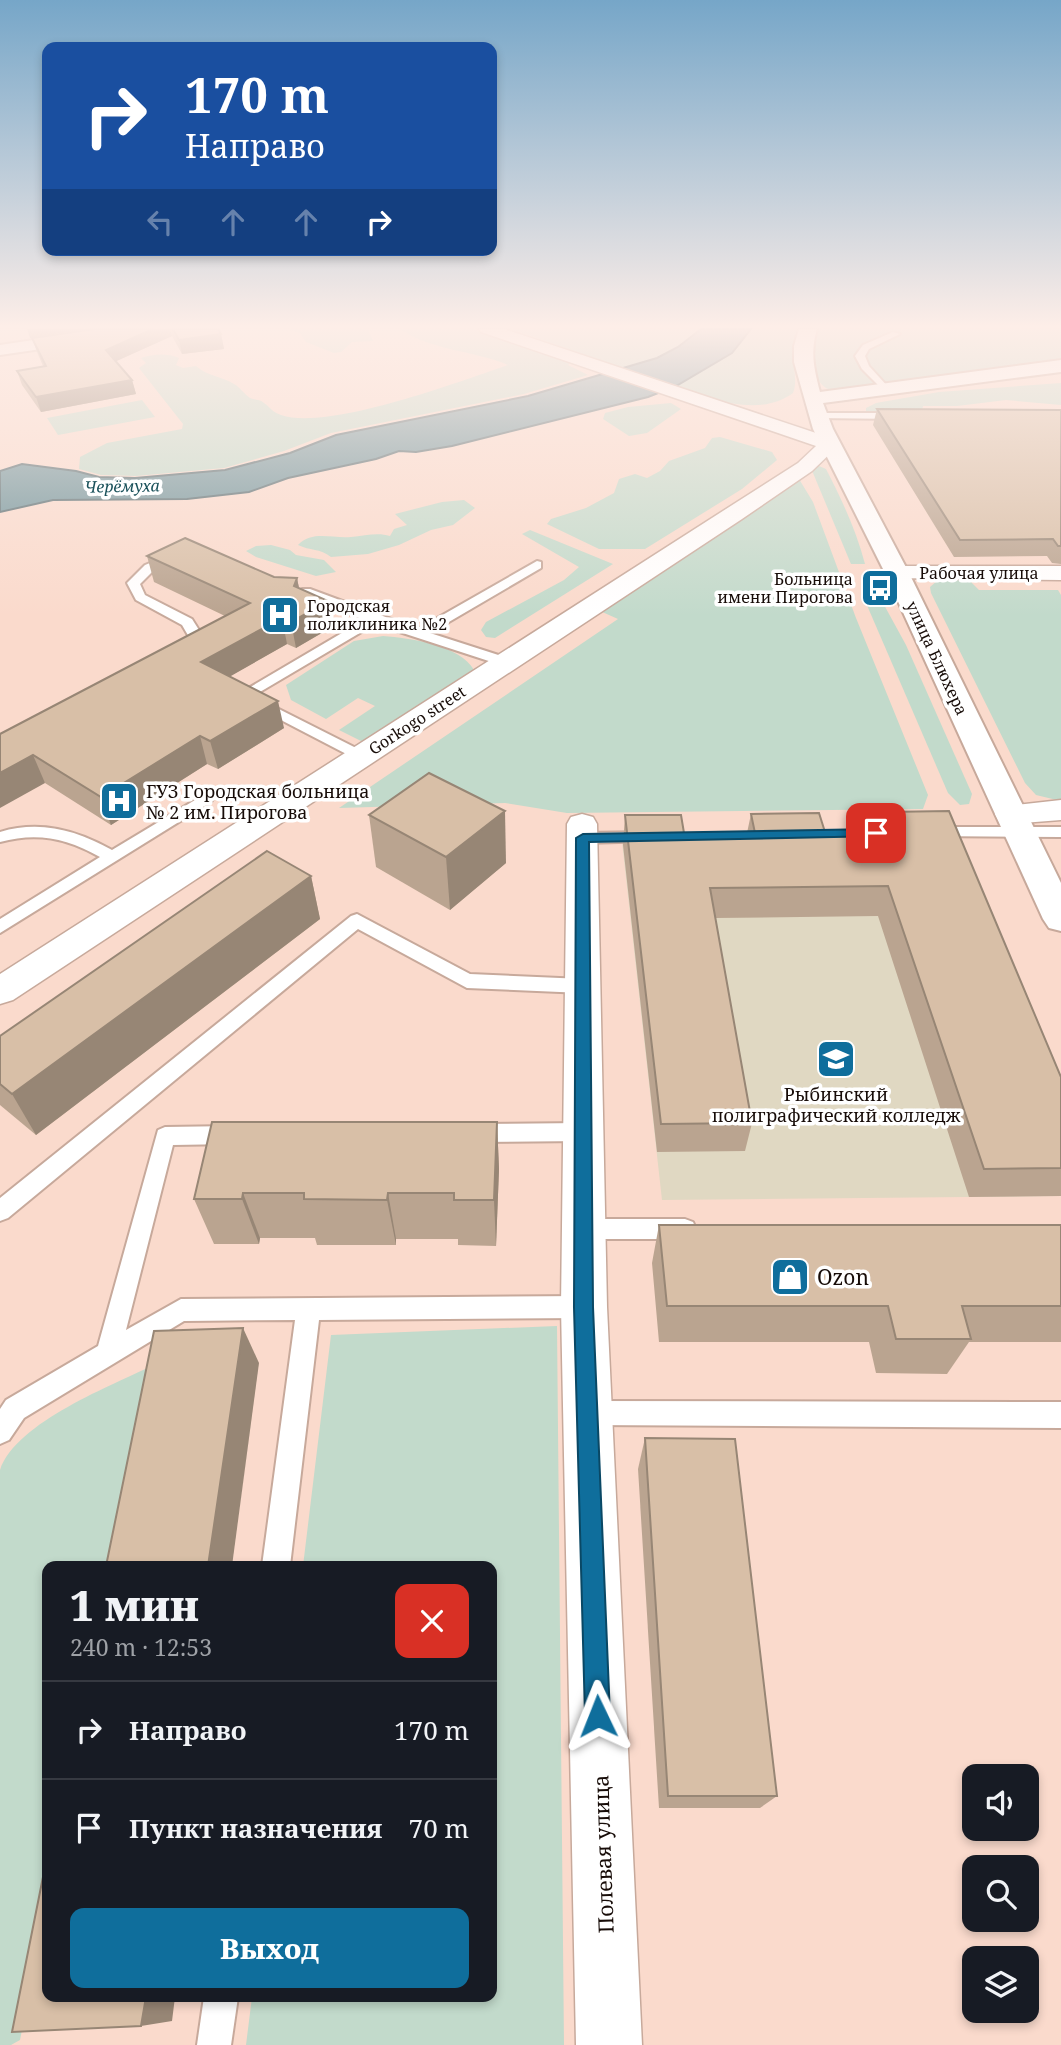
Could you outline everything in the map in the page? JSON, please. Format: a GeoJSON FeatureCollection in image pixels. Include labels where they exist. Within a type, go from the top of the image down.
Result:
{"type":"FeatureCollection","features":[{"type":"Feature","properties":{"kind":"street"},"geometry":{"type":"LineString","coordinates":[[770,424],[830,444]]}},
{"type":"Feature","properties":{"kind":"street","name":"улица Блюхера"},"geometry":{"type":"LineString","coordinates":[[822,424],[897,573],[1061,919]]}},
{"type":"Feature","properties":{"kind":"street","name":"Gorkogo street"},"geometry":{"type":"LineString","coordinates":[[0,991],[802,470],[830,444]]}},
{"type":"Feature","properties":{"kind":"street","name":"Рабочая улица"},"geometry":{"type":"LineString","coordinates":[[897,573],[1061,573]]}},
{"type":"Feature","properties":{"kind":"street"},"geometry":{"type":"LineString","coordinates":[[1015,823],[1061,810]]}},
{"type":"Feature","properties":{"kind":"street","name":"Полевая улица"},"geometry":{"type":"LineString","coordinates":[[582,831],[584,1307],[609,2045]]}},
{"type":"Feature","properties":{"kind":"lane"},"geometry":{"type":"LineString","coordinates":[[172,651],[197,638],[187,622],[140,597],[133,583],[149,568],[189,553]]}},
{"type":"Feature","properties":{"kind":"lane"},"geometry":{"type":"LineString","coordinates":[[420,633],[537,565]]}},
{"type":"Feature","properties":{"kind":"lane"},"geometry":{"type":"LineString","coordinates":[[290,586],[374,619],[506,662]]}},
{"type":"Feature","properties":{"kind":"lane"},"geometry":{"type":"LineString","coordinates":[[361,756],[243,696],[374,619]]}},
{"type":"Feature","properties":{"kind":"lane"},"geometry":{"type":"LineString","coordinates":[[0,927],[205,799]]}},
{"type":"Feature","properties":{"kind":"lane"},"geometry":{"type":"LineString","coordinates":[[915,833],[1015,823],[1061,831]]}},
{"type":"Feature","properties":{"kind":"lane"},"geometry":{"type":"LineString","coordinates":[[0,837],[25,831],[55,831],[85,841],[112,857]]}},
{"type":"Feature","properties":{"kind":"lane"},"geometry":{"type":"LineString","coordinates":[[582,831],[666,837]]}},
{"type":"Feature","properties":{"kind":"lane"},"geometry":{"type":"LineString","coordinates":[[0,1211],[357,920],[467,981],[583,986]]}},
{"type":"Feature","properties":{"kind":"lane"},"geometry":{"type":"LineString","coordinates":[[458,1133],[584,1132]]}},
{"type":"Feature","properties":{"kind":"lane"},"geometry":{"type":"LineString","coordinates":[[108,1353],[166,1136],[249,1135]]}},
{"type":"Feature","properties":{"kind":"lane"},"geometry":{"type":"LineString","coordinates":[[584,1229],[707,1228]]}},
{"type":"Feature","properties":{"kind":"lane"},"geometry":{"type":"LineString","coordinates":[[0,1431],[15,1409],[181,1310],[584,1307]]}},
{"type":"Feature","properties":{"kind":"lane"},"geometry":{"type":"LineString","coordinates":[[277,1561],[309,1309]]}},
{"type":"Feature","properties":{"kind":"lane"},"geometry":{"type":"LineString","coordinates":[[587,1413],[1061,1415]]}},
{"type":"Feature","properties":{"kind":"lane"},"geometry":{"type":"LineString","coordinates":[[215,2045],[220,2002]]}},
{"type":"Feature","properties":{"kind":"shaded area","name":"Рыбинский полиграфический колледж"},"geometry":{"type":"Polygon","coordinates":[[[676,841],[882,861],[1061,1148],[1061,1196],[662,1200],[622,842],[676,841]]]}},
{"type":"Feature","properties":{"kind":"green space"},"geometry":{"type":"Polygon","coordinates":[[[51,424],[115,424],[58,435],[51,424]]]}},
{"type":"Feature","properties":{"kind":"green space"},"geometry":{"type":"Polygon","coordinates":[[[183,424],[373,424],[331,433],[284,451],[224,468],[136,476],[101,475],[79,469],[80,457],[107,443],[182,429],[183,424]]]}},
{"type":"Feature","properties":{"kind":"green space"},"geometry":{"type":"Polygon","coordinates":[[[611,424],[659,424],[647,433],[629,436],[611,424]]]}},
{"type":"Feature","properties":{"kind":"green space"},"geometry":{"type":"Polygon","coordinates":[[[720,437],[772,452],[777,460],[742,489],[645,549],[599,549],[547,524],[551,519],[586,508],[614,493],[619,479],[635,474],[647,478],[660,471],[669,461],[705,448],[712,438],[720,437]]]}},
{"type":"Feature","properties":{"kind":"green space"},"geometry":{"type":"Polygon","coordinates":[[[819,466],[826,469],[838,492],[865,564],[851,564],[813,473],[813,469],[819,466]]]}},
{"type":"Feature","properties":{"kind":"green space"},"geometry":{"type":"Polygon","coordinates":[[[799,479],[813,502],[856,618],[928,795],[923,809],[567,813],[505,803],[339,808],[618,619],[600,611],[799,479]]]}},
{"type":"Feature","properties":{"kind":"green space"},"geometry":{"type":"Polygon","coordinates":[[[464,500],[475,508],[453,525],[431,530],[399,545],[368,554],[331,557],[298,545],[316,536],[390,536],[394,529],[407,525],[395,514],[442,502],[464,500]]]}},
{"type":"Feature","properties":{"kind":"green space"},"geometry":{"type":"Polygon","coordinates":[[[530,530],[613,564],[495,638],[486,637],[481,630],[486,622],[564,580],[579,567],[522,534],[530,530]]]}},
{"type":"Feature","properties":{"kind":"green space"},"geometry":{"type":"Polygon","coordinates":[[[271,545],[290,550],[296,555],[324,560],[336,572],[316,576],[256,557],[246,551],[256,546],[271,545]]]}},
{"type":"Feature","properties":{"kind":"green space"},"geometry":{"type":"Polygon","coordinates":[[[968,579],[979,590],[1058,590],[1061,595],[1061,801],[1036,795],[1025,783],[931,593],[930,587],[938,580],[968,579]]]}},
{"type":"Feature","properties":{"kind":"green space"},"geometry":{"type":"Polygon","coordinates":[[[866,603],[883,603],[906,645],[972,794],[969,804],[960,805],[948,793],[866,603]]]}},
{"type":"Feature","properties":{"kind":"green space"},"geometry":{"type":"Polygon","coordinates":[[[383,636],[433,644],[458,654],[474,670],[363,742],[339,730],[375,706],[358,698],[326,719],[291,700],[286,685],[354,641],[383,636]]]}},
{"type":"Feature","properties":{"kind":"green space"},"geometry":{"type":"Polygon","coordinates":[[[557,1326],[564,2045],[246,2045],[251,2002],[497,2002],[497,1561],[304,1561],[331,1335],[557,1326]]]}},
{"type":"Feature","properties":{"kind":"green space"},"geometry":{"type":"Polygon","coordinates":[[[156,1364],[116,1561],[42,1561],[42,1930],[20,2040],[11,2045],[0,2045],[0,1470],[25,1436],[92,1394],[156,1364]]]}},
{"type":"Feature","properties":{"kind":"water","name":"Черёмуха"},"geometry":{"type":"Polygon","coordinates":[[[388,424],[538,424],[452,446],[416,452],[399,451],[376,459],[288,478],[249,492],[187,499],[53,500],[0,512],[0,471],[22,464],[99,477],[135,478],[225,470],[290,453],[336,435],[388,424]]]}},
{"type":"Feature","properties":{"kind":"building"},"geometry":{"type":"Polygon","coordinates":[[[887,424],[1061,424],[1061,546],[1053,539],[960,540],[887,424]]]}},
{"type":"Feature","properties":{"kind":"building"},"geometry":{"type":"Polygon","coordinates":[[[185,538],[274,577],[297,578],[294,586],[328,601],[291,622],[282,618],[201,662],[278,701],[210,741],[200,736],[101,797],[33,755],[0,773],[0,734],[250,603],[147,556],[185,538]]]}},
{"type":"Feature","properties":{"kind":"building"},"geometry":{"type":"Polygon","coordinates":[[[429,773],[505,811],[446,857],[369,815],[429,773]]]}},
{"type":"Feature","properties":{"kind":"building"},"geometry":{"type":"Polygon","coordinates":[[[949,811],[1061,1077],[1061,1168],[984,1169],[888,886],[710,888],[752,1123],[661,1124],[625,815],[681,815],[684,833],[755,833],[751,814],[819,813],[825,832],[892,831],[885,812],[949,811]]]}},
{"type":"Feature","properties":{"kind":"building"},"geometry":{"type":"Polygon","coordinates":[[[267,851],[311,876],[12,1094],[0,1084],[0,1036],[267,851]]]}},
{"type":"Feature","properties":{"kind":"building"},"geometry":{"type":"Polygon","coordinates":[[[212,1122],[497,1122],[494,1200],[454,1200],[454,1193],[388,1193],[387,1200],[304,1199],[304,1193],[243,1193],[242,1199],[194,1199],[212,1122]]]}},
{"type":"Feature","properties":{"kind":"building"},"geometry":{"type":"Polygon","coordinates":[[[659,1225],[1061,1225],[1061,1306],[962,1306],[971,1339],[896,1339],[888,1306],[667,1306],[659,1225]]]}},
{"type":"Feature","properties":{"kind":"building"},"geometry":{"type":"Polygon","coordinates":[[[243,1328],[209,1561],[107,1561],[154,1331],[243,1328]]]}},
{"type":"Feature","properties":{"kind":"building"},"geometry":{"type":"Polygon","coordinates":[[[645,1438],[735,1439],[777,1796],[668,1796],[645,1438]]]}},
{"type":"Feature","properties":{"kind":"building"},"geometry":{"type":"Polygon","coordinates":[[[42,1882],[42,2002],[145,2002],[141,2026],[12,2032],[42,1882]]]}},
{"type":"Feature","properties":{"kind":"place","name":"Больница имени Пирогова"},"geometry":{"type":"Point","coordinates":[880,588]}},
{"type":"Feature","properties":{"kind":"place","name":"Городская поликлиника №2"},"geometry":{"type":"Point","coordinates":[280,615]}},
{"type":"Feature","properties":{"kind":"place","name":"ГУЗ Городская больница № 2 им. Пирогова"},"geometry":{"type":"Point","coordinates":[119,801]}},
{"type":"Feature","properties":{"kind":"place","name":"Рыбинский полиграфический колледж"},"geometry":{"type":"Point","coordinates":[836,1059]}},
{"type":"Feature","properties":{"kind":"place","name":"Ozon"},"geometry":{"type":"Point","coordinates":[790,1277]}},
{"type":"Feature","properties":{"kind":"route"},"geometry":{"type":"LineString","coordinates":[[598,1716],[584,1307],[583,838],[876,833]]}}]}
